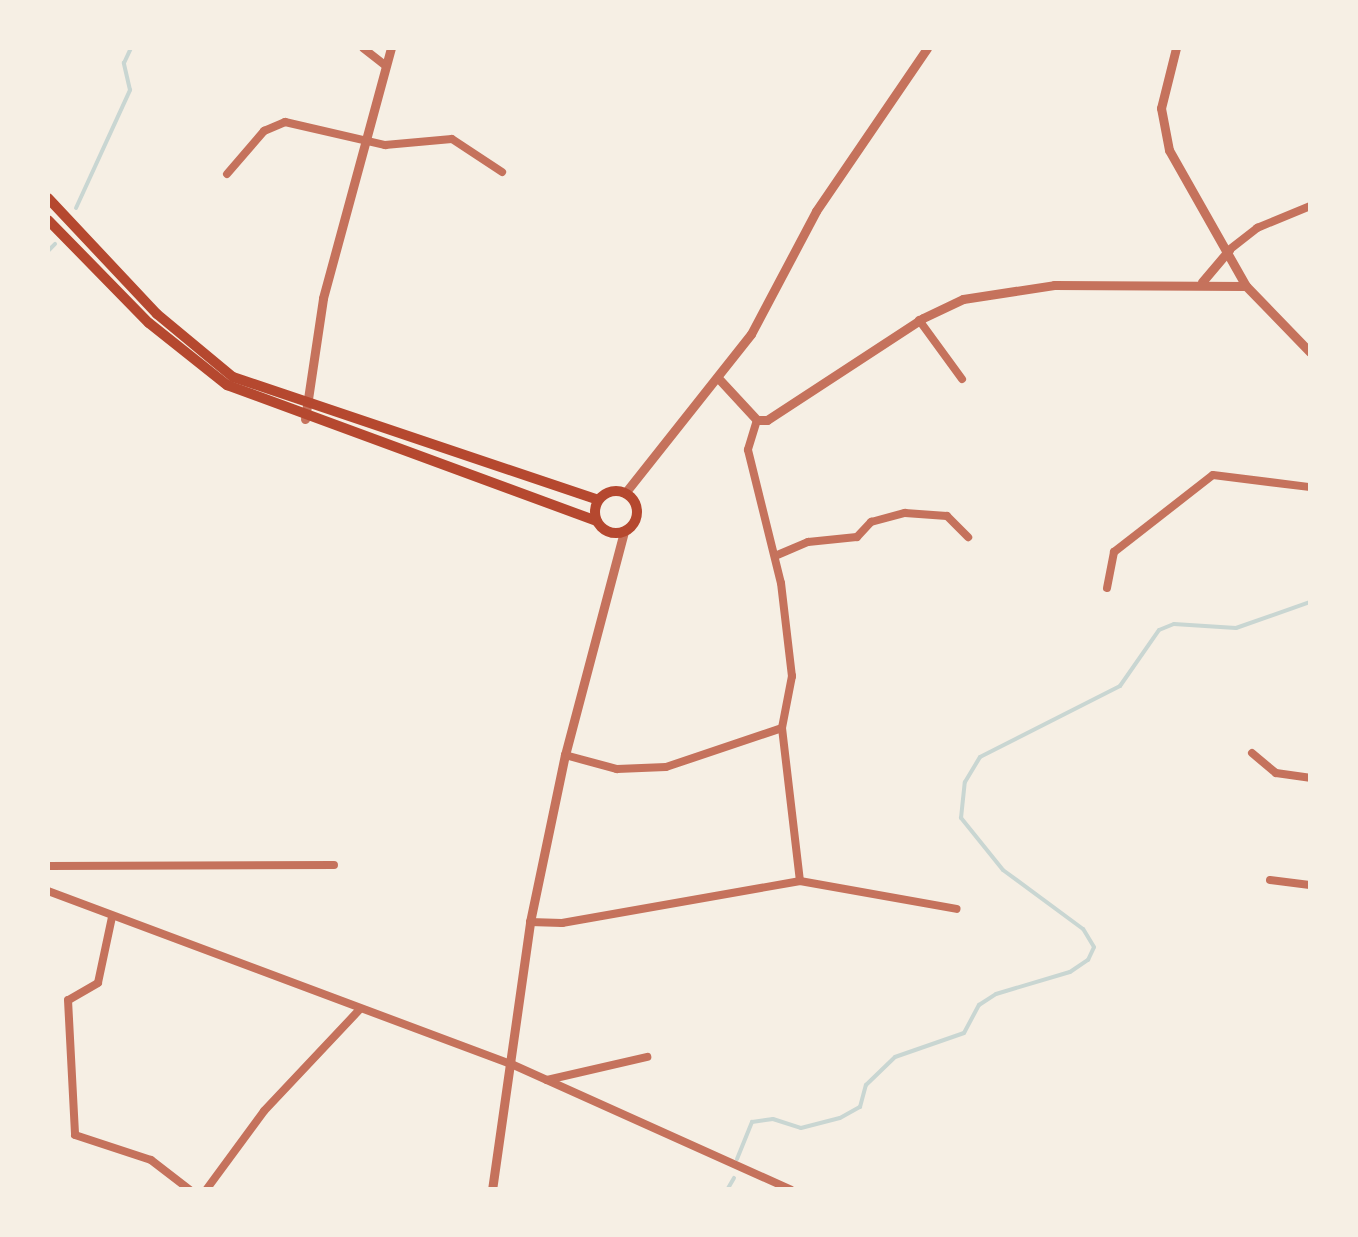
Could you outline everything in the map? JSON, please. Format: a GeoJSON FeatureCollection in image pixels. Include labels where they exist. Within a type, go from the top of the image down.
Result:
{"type":"FeatureCollection","features":[{"type":"Feature","properties":{"kind":"main road"},"geometry":{"type":"LineString","coordinates":[[48,198],[191,344],[233,376],[308,406],[598,500],[625,493],[636,511],[624,532],[608,531],[597,521],[258,402],[188,358],[48,220]]}},
{"type":"Feature","properties":{"kind":"main road"},"geometry":{"type":"LineString","coordinates":[[597,521],[598,500]]}},
{"type":"Feature","properties":{"kind":"street"},"geometry":{"type":"LineString","coordinates":[[364,48],[385,66]]}},
{"type":"Feature","properties":{"kind":"street"},"geometry":{"type":"LineString","coordinates":[[305,419],[323,298],[390,48]]}},
{"type":"Feature","properties":{"kind":"street"},"geometry":{"type":"LineString","coordinates":[[625,493],[751,334],[816,210],[927,48]]}},
{"type":"Feature","properties":{"kind":"street"},"geometry":{"type":"LineString","coordinates":[[1176,48],[1161,108],[1166,138],[1246,286],[1310,352]]}},
{"type":"Feature","properties":{"kind":"street"},"geometry":{"type":"LineString","coordinates":[[227,174],[274,124],[302,124],[398,146],[452,139],[502,172]]}},
{"type":"Feature","properties":{"kind":"street"},"geometry":{"type":"LineString","coordinates":[[1202,282],[1229,250],[1257,228],[1310,206]]}},
{"type":"Feature","properties":{"kind":"street"},"geometry":{"type":"LineString","coordinates":[[757,420],[781,414],[919,320],[1000,291],[1202,282],[1246,286]]}},
{"type":"Feature","properties":{"kind":"street"},"geometry":{"type":"LineString","coordinates":[[919,320],[962,379]]}},
{"type":"Feature","properties":{"kind":"street"},"geometry":{"type":"LineString","coordinates":[[719,379],[757,420]]}},
{"type":"Feature","properties":{"kind":"street"},"geometry":{"type":"LineString","coordinates":[[757,420],[748,450],[775,556],[792,676],[782,728],[800,881]]}},
{"type":"Feature","properties":{"kind":"street"},"geometry":{"type":"LineString","coordinates":[[1108,588],[1114,552],[1213,475],[1310,487]]}},
{"type":"Feature","properties":{"kind":"street"},"geometry":{"type":"LineString","coordinates":[[775,556],[808,542],[857,538],[871,522],[905,513],[947,516],[968,538]]}},
{"type":"Feature","properties":{"kind":"street"},"geometry":{"type":"LineString","coordinates":[[492,1190],[530,922],[564,755],[624,532]]}},
{"type":"Feature","properties":{"kind":"street"},"geometry":{"type":"LineString","coordinates":[[564,755],[617,768],[666,767],[782,728]]}},
{"type":"Feature","properties":{"kind":"street"},"geometry":{"type":"LineString","coordinates":[[1252,753],[1276,772],[1310,778]]}},
{"type":"Feature","properties":{"kind":"street"},"geometry":{"type":"LineString","coordinates":[[48,866],[334,865]]}},
{"type":"Feature","properties":{"kind":"street"},"geometry":{"type":"LineString","coordinates":[[1270,880],[1310,885]]}},
{"type":"Feature","properties":{"kind":"street"},"geometry":{"type":"LineString","coordinates":[[530,922],[562,923],[800,881],[957,909]]}},
{"type":"Feature","properties":{"kind":"street"},"geometry":{"type":"LineString","coordinates":[[48,892],[509,1062],[791,1190]]}},
{"type":"Feature","properties":{"kind":"street"},"geometry":{"type":"LineString","coordinates":[[112,916],[98,982],[68,1000],[75,1135],[152,1160],[190,1190]]}},
{"type":"Feature","properties":{"kind":"street"},"geometry":{"type":"LineString","coordinates":[[206,1190],[264,1110],[360,1009]]}},
{"type":"Feature","properties":{"kind":"street"},"geometry":{"type":"LineString","coordinates":[[547,1080],[647,1057]]}},
{"type":"Feature","properties":{"kind":"waterway"},"geometry":{"type":"LineString","coordinates":[[76,208],[130,90],[124,63],[131,48]]}},
{"type":"Feature","properties":{"kind":"waterway"},"geometry":{"type":"LineString","coordinates":[[48,251],[55,244]]}},
{"type":"Feature","properties":{"kind":"waterway"},"geometry":{"type":"LineString","coordinates":[[737,1159],[752,1122],[773,1119],[801,1128],[840,1118],[860,1107],[866,1085],[895,1057],[964,1033],[979,1005],[996,994],[1070,972],[1088,960],[1094,947],[1083,929],[1003,870],[961,818],[965,782],[980,757],[1120,686],[1159,630],[1174,624],[1236,628],[1310,602]]}},
{"type":"Feature","properties":{"kind":"waterway"},"geometry":{"type":"LineString","coordinates":[[727,1190],[734,1178]]}}]}
